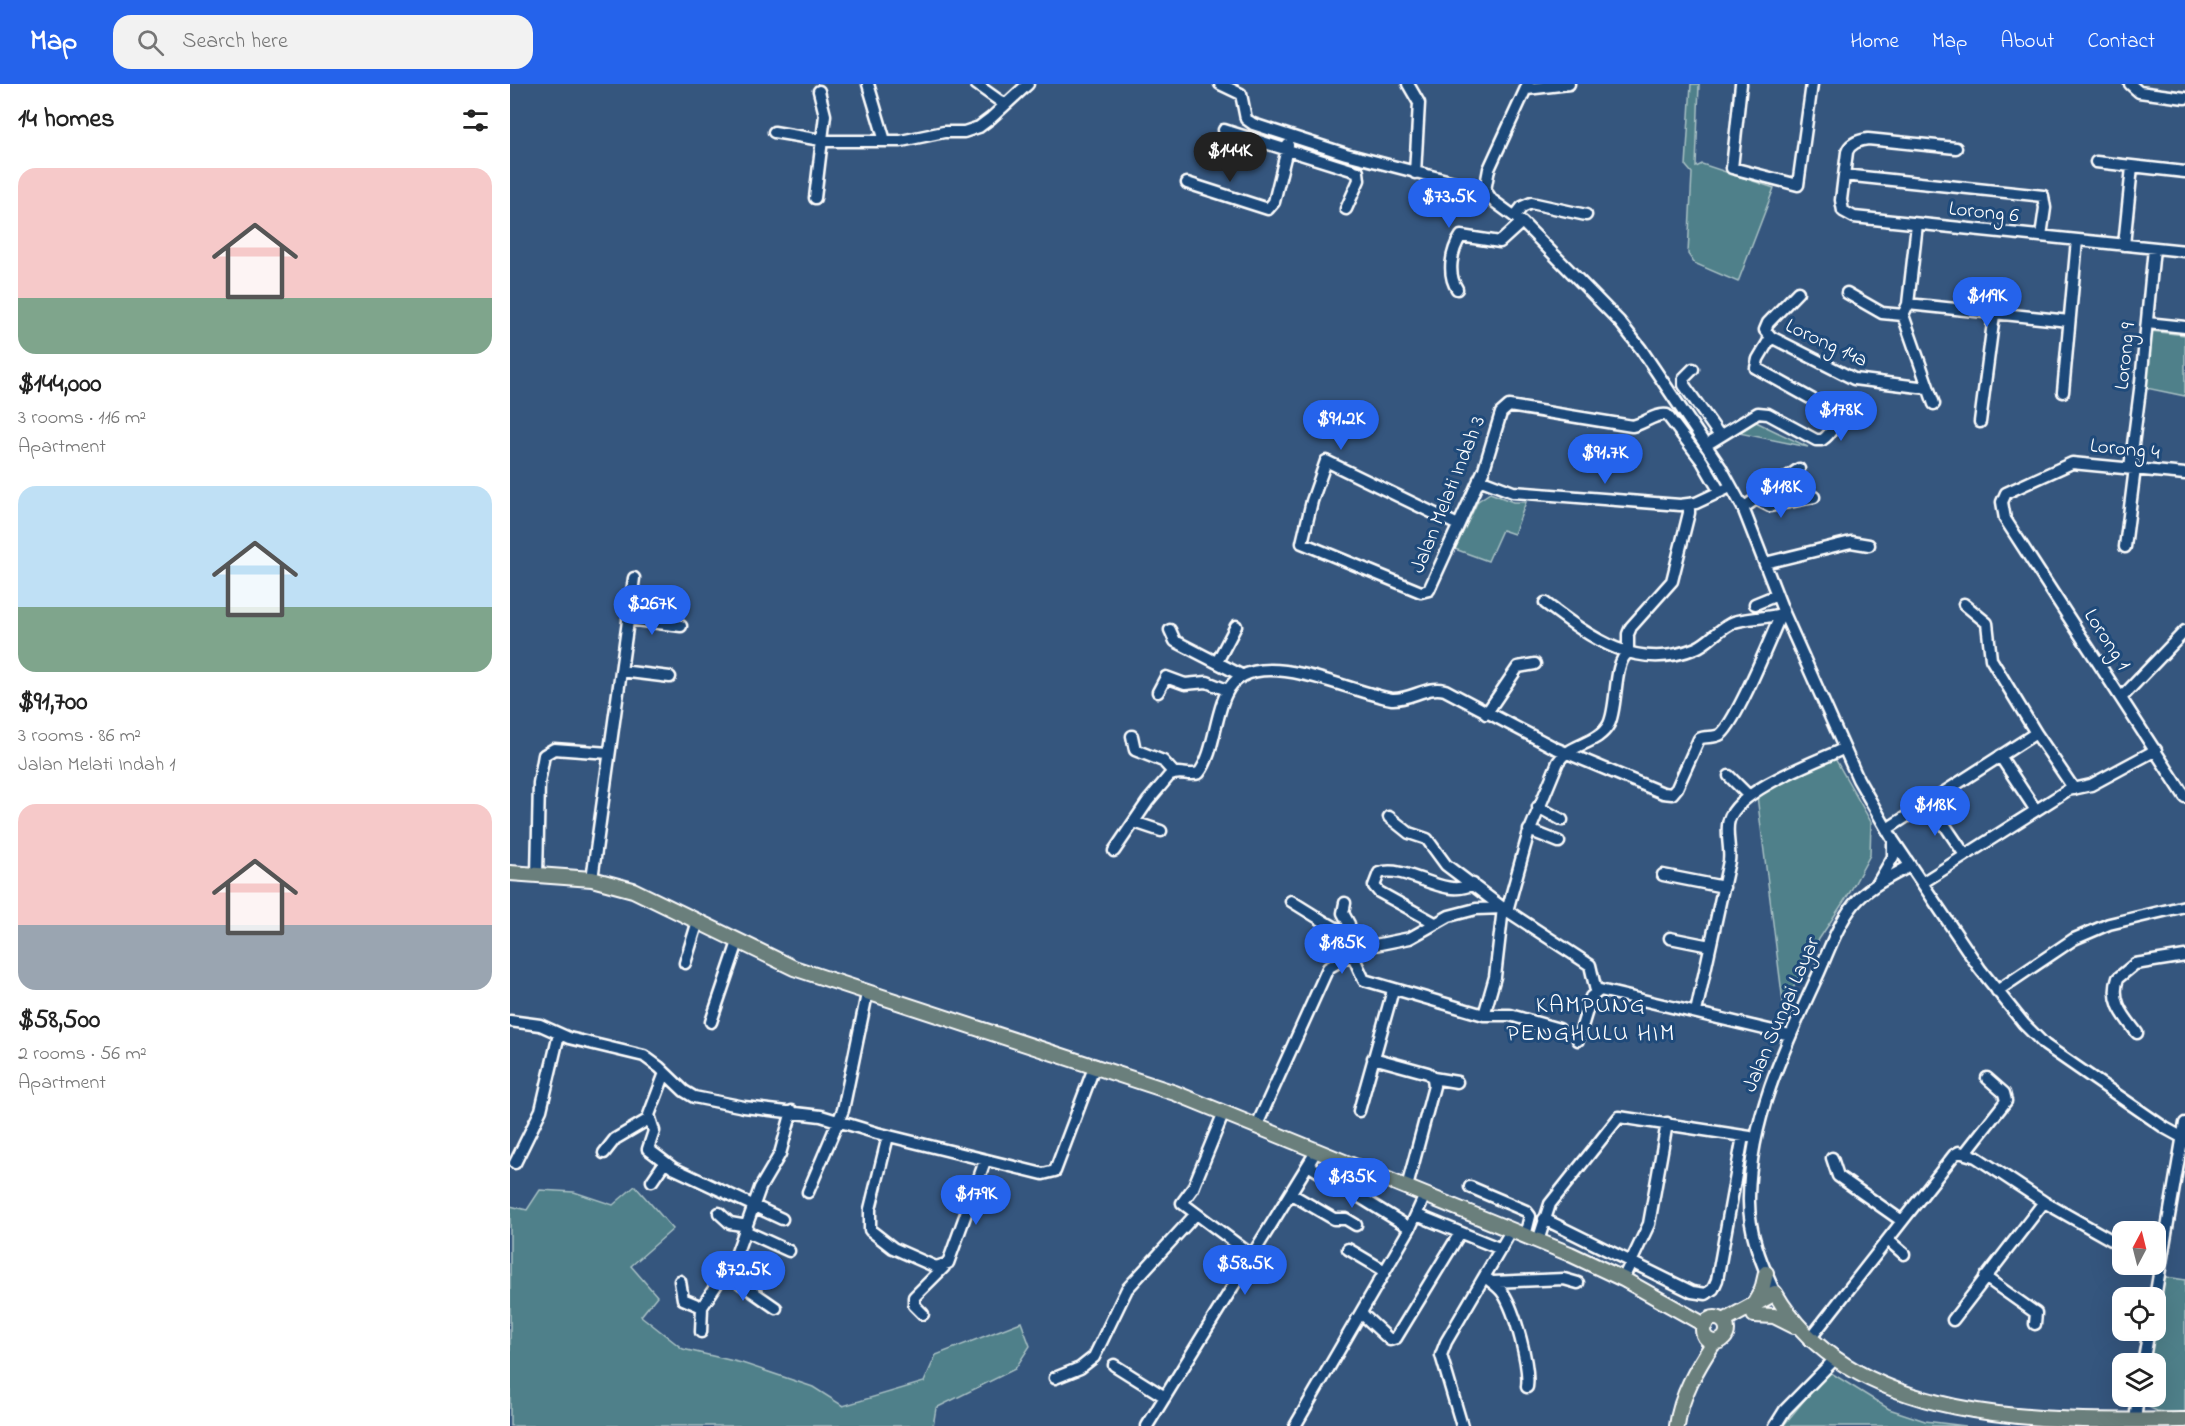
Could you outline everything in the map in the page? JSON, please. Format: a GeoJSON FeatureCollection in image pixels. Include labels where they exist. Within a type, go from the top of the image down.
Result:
{"type":"FeatureCollection","features":[{"type":"Feature","properties":{"kind":"main road"},"geometry":{"type":"LineString","coordinates":[[510,873],[592,879],[633,890],[794,968],[867,994],[1095,1065],[1224,1112],[1532,1238],[1623,1279],[1705,1325]]}},
{"type":"Feature","properties":{"kind":"main road"},"geometry":{"type":"LineString","coordinates":[[1753,1310],[1762,1290],[1766,1273]]}},
{"type":"Feature","properties":{"kind":"main road"},"geometry":{"type":"LineString","coordinates":[[1726,1326],[1713,1318],[1705,1325],[1705,1337],[1714,1342],[1723,1340],[1726,1326],[1777,1297]]}},
{"type":"Feature","properties":{"kind":"main road","name":"Jalan Sungai Layar"},"geometry":{"type":"LineString","coordinates":[[1777,1297],[1798,1329],[1833,1361],[1891,1394],[1964,1416],[1994,1419],[2185,1420]]}},
{"type":"Feature","properties":{"kind":"main road"},"geometry":{"type":"LineString","coordinates":[[1753,1310],[1774,1316],[1798,1329]]}},
{"type":"Feature","properties":{"kind":"main road"},"geometry":{"type":"LineString","coordinates":[[1677,1426],[1680,1410],[1691,1381],[1714,1342]]}},
{"type":"Feature","properties":{"kind":"street"},"geometry":{"type":"LineString","coordinates":[[868,84],[885,141]]}},
{"type":"Feature","properties":{"kind":"street"},"geometry":{"type":"LineString","coordinates":[[976,84],[1004,104]]}},
{"type":"Feature","properties":{"kind":"street"},"geometry":{"type":"LineString","coordinates":[[774,132],[822,141],[908,141],[944,132],[971,130],[991,118],[1028,84]]}},
{"type":"Feature","properties":{"kind":"street"},"geometry":{"type":"LineString","coordinates":[[1220,84],[1241,94],[1246,119],[1253,124],[1346,154],[1485,190],[1492,200],[1519,219],[1632,335],[1706,445],[1743,508],[1783,614],[1843,749],[1893,840],[1910,866],[1997,992],[2024,1024],[2053,1052],[2184,1139]]}},
{"type":"Feature","properties":{"kind":"street"},"geometry":{"type":"LineString","coordinates":[[1408,84],[1419,103],[1415,173]]}},
{"type":"Feature","properties":{"kind":"street"},"geometry":{"type":"LineString","coordinates":[[1485,190],[1489,169],[1528,87],[1569,84]]}},
{"type":"Feature","properties":{"kind":"street"},"geometry":{"type":"LineString","coordinates":[[1742,84],[1732,168],[1798,186],[1812,84]]}},
{"type":"Feature","properties":{"kind":"street"},"geometry":{"type":"LineString","coordinates":[[2130,84],[2139,92],[2185,98]]}},
{"type":"Feature","properties":{"kind":"street"},"geometry":{"type":"LineString","coordinates":[[815,198],[826,110],[819,91]]}},
{"type":"Feature","properties":{"kind":"street"},"geometry":{"type":"LineString","coordinates":[[1224,130],[1360,175],[1346,209]]}},
{"type":"Feature","properties":{"kind":"street"},"geometry":{"type":"LineString","coordinates":[[1187,183],[1269,208],[1274,202],[1290,137]]}},
{"type":"Feature","properties":{"kind":"street","name":"Lorong 6"},"geometry":{"type":"LineString","coordinates":[[1956,148],[1868,139],[1860,141],[1848,149],[1841,207],[1848,215],[1917,224],[2185,251]]}},
{"type":"Feature","properties":{"kind":"street"},"geometry":{"type":"LineString","coordinates":[[1324,162],[1328,148]]}},
{"type":"Feature","properties":{"kind":"street"},"geometry":{"type":"LineString","coordinates":[[1342,168],[1346,154]]}},
{"type":"Feature","properties":{"kind":"street"},"geometry":{"type":"LineString","coordinates":[[2096,162],[2185,172]]}},
{"type":"Feature","properties":{"kind":"street"},"geometry":{"type":"LineString","coordinates":[[2124,245],[2132,166]]}},
{"type":"Feature","properties":{"kind":"street"},"geometry":{"type":"LineString","coordinates":[[1844,175],[2043,196],[2045,208],[2041,237]]}},
{"type":"Feature","properties":{"kind":"street"},"geometry":{"type":"LineString","coordinates":[[1457,289],[1450,274],[1456,243],[1461,236],[1500,242],[1519,219],[1522,207],[1531,203],[1586,215]]}},
{"type":"Feature","properties":{"kind":"street"},"geometry":{"type":"LineString","coordinates":[[1917,224],[1908,304],[1903,315],[1934,404]]}},
{"type":"Feature","properties":{"kind":"street"},"geometry":{"type":"LineString","coordinates":[[2063,392],[2077,240]]}},
{"type":"Feature","properties":{"kind":"street","name":"Lorong 9"},"geometry":{"type":"LineString","coordinates":[[2125,547],[2154,248]]}},
{"type":"Feature","properties":{"kind":"street","name":"Lorong 14a"},"geometry":{"type":"LineString","coordinates":[[1798,292],[1768,323],[1766,330],[1771,338],[1854,379],[1928,388]]}},
{"type":"Feature","properties":{"kind":"street"},"geometry":{"type":"LineString","coordinates":[[1847,293],[1882,313],[1903,315]]}},
{"type":"Feature","properties":{"kind":"street"},"geometry":{"type":"LineString","coordinates":[[1908,304],[1994,315],[2069,321]]}},
{"type":"Feature","properties":{"kind":"street"},"geometry":{"type":"LineString","coordinates":[[1980,422],[1994,315]]}},
{"type":"Feature","properties":{"kind":"street"},"geometry":{"type":"LineString","coordinates":[[2147,323],[2185,327]]}},
{"type":"Feature","properties":{"kind":"street"},"geometry":{"type":"LineString","coordinates":[[1706,445],[1754,414],[1764,413],[1816,440],[1822,440],[1836,420],[1837,414],[1833,411],[1756,368],[1758,359],[1771,338]]}},
{"type":"Feature","properties":{"kind":"street"},"geometry":{"type":"LineString","coordinates":[[1693,369],[1684,378],[1684,386],[1720,436]]}},
{"type":"Feature","properties":{"kind":"street","name":"Jalan Melati Indah 3"},"geometry":{"type":"LineString","coordinates":[[1458,525],[1326,461],[1302,538],[1305,546],[1427,592],[1458,525],[1479,479],[1503,409],[1513,406],[1632,426],[1646,422],[1660,414],[1670,417],[1702,461],[1720,492]]}},
{"type":"Feature","properties":{"kind":"street","name":"Lorong 4"},"geometry":{"type":"LineString","coordinates":[[2002,502],[2006,493],[2012,489],[2072,463],[2185,474]]}},
{"type":"Feature","properties":{"kind":"street"},"geometry":{"type":"LineString","coordinates":[[1743,508],[1758,500],[1799,468]]}},
{"type":"Feature","properties":{"kind":"street"},"geometry":{"type":"LineString","coordinates":[[1479,479],[1513,492],[1689,504],[1732,487]]}},
{"type":"Feature","properties":{"kind":"street"},"geometry":{"type":"LineString","coordinates":[[1758,500],[1770,506],[1814,497]]}},
{"type":"Feature","properties":{"kind":"street","name":"Lorong 1"},"geometry":{"type":"LineString","coordinates":[[2002,502],[2005,519],[2185,797]]}},
{"type":"Feature","properties":{"kind":"street"},"geometry":{"type":"LineString","coordinates":[[1484,1015],[1495,977],[1505,910],[1538,807],[1558,762],[1565,753],[1604,732],[1614,708],[1620,661],[1628,653],[1628,634],[1631,627],[1672,581],[1689,513],[1689,504]]}},
{"type":"Feature","properties":{"kind":"street"},"geometry":{"type":"LineString","coordinates":[[1765,563],[1851,542],[1869,545]]}},
{"type":"Feature","properties":{"kind":"street"},"geometry":{"type":"LineString","coordinates":[[592,879],[634,578]]}},
{"type":"Feature","properties":{"kind":"street"},"geometry":{"type":"LineString","coordinates":[[1755,604],[1777,595]]}},
{"type":"Feature","properties":{"kind":"street"},"geometry":{"type":"LineString","coordinates":[[1545,603],[1593,639],[1628,653],[1664,655],[1684,652],[1707,642],[1735,622],[1783,614]]}},
{"type":"Feature","properties":{"kind":"street"},"geometry":{"type":"LineString","coordinates":[[1964,604],[1987,623],[1990,633],[1989,655],[2036,733],[2074,789]]}},
{"type":"Feature","properties":{"kind":"street"},"geometry":{"type":"LineString","coordinates":[[1132,736],[1135,750],[1163,761],[1174,773],[1195,775],[1202,769],[1227,690],[1241,675],[1257,669],[1276,669],[1392,699],[1407,699],[1439,689],[1565,753],[1663,793],[1672,794],[1677,788],[1699,739],[1717,736],[1725,728],[1752,679],[1783,614]]}},
{"type":"Feature","properties":{"kind":"street"},"geometry":{"type":"LineString","coordinates":[[628,618],[681,626]]}},
{"type":"Feature","properties":{"kind":"street"},"geometry":{"type":"LineString","coordinates":[[1217,662],[1236,626]]}},
{"type":"Feature","properties":{"kind":"street"},"geometry":{"type":"LineString","coordinates":[[1170,630],[1175,640],[1241,675]]}},
{"type":"Feature","properties":{"kind":"street"},"geometry":{"type":"LineString","coordinates":[[2122,697],[2185,631]]}},
{"type":"Feature","properties":{"kind":"street"},"geometry":{"type":"LineString","coordinates":[[1486,714],[1518,667],[1535,664]]}},
{"type":"Feature","properties":{"kind":"street"},"geometry":{"type":"LineString","coordinates":[[621,671],[670,677]]}},
{"type":"Feature","properties":{"kind":"street"},"geometry":{"type":"LineString","coordinates":[[1158,692],[1166,677],[1185,684],[1207,682],[1227,690]]}},
{"type":"Feature","properties":{"kind":"street"},"geometry":{"type":"LineString","coordinates":[[1887,829],[2036,733]]}},
{"type":"Feature","properties":{"kind":"street"},"geometry":{"type":"LineString","coordinates":[[537,875],[539,783],[544,755],[554,749],[609,753]]}},
{"type":"Feature","properties":{"kind":"street"},"geometry":{"type":"LineString","coordinates":[[1696,1012],[1724,887],[1730,850],[1728,821],[1749,796],[1788,774],[1843,749]]}},
{"type":"Feature","properties":{"kind":"street"},"geometry":{"type":"LineString","coordinates":[[1922,883],[2035,809],[2074,789],[2091,785],[2156,750]]}},
{"type":"Feature","properties":{"kind":"street"},"geometry":{"type":"LineString","coordinates":[[2000,756],[2035,809]]}},
{"type":"Feature","properties":{"kind":"street"},"geometry":{"type":"LineString","coordinates":[[1114,851],[1148,801],[1174,773]]}},
{"type":"Feature","properties":{"kind":"street"},"geometry":{"type":"LineString","coordinates":[[1729,776],[1749,796]]}},
{"type":"Feature","properties":{"kind":"street"},"geometry":{"type":"LineString","coordinates":[[1929,802],[1965,855]]}},
{"type":"Feature","properties":{"kind":"street"},"geometry":{"type":"LineString","coordinates":[[1538,807],[1562,820]]}},
{"type":"Feature","properties":{"kind":"street"},"geometry":{"type":"LineString","coordinates":[[1389,817],[1409,833],[1427,838],[1446,865],[1505,910],[1590,965],[1596,991],[1588,1003],[1578,1040]]}},
{"type":"Feature","properties":{"kind":"street"},"geometry":{"type":"LineString","coordinates":[[1134,822],[1161,831]]}},
{"type":"Feature","properties":{"kind":"street"},"geometry":{"type":"LineString","coordinates":[[1529,830],[1559,842]]}},
{"type":"Feature","properties":{"kind":"street"},"geometry":{"type":"LineString","coordinates":[[1877,884],[1893,858],[1893,840]]}},
{"type":"Feature","properties":{"kind":"street","name":"Jalan Sungai Layar"},"geometry":{"type":"LineString","coordinates":[[1777,1297],[1754,1238],[1749,1199],[1756,1139],[1768,1092],[1790,1035],[1849,911],[1877,884],[1910,866]]}},
{"type":"Feature","properties":{"kind":"street"},"geometry":{"type":"LineString","coordinates":[[1435,923],[1378,892],[1374,886],[1379,873],[1386,871],[1400,873],[1446,886],[1463,887],[1473,884]]}},
{"type":"Feature","properties":{"kind":"street"},"geometry":{"type":"LineString","coordinates":[[1663,875],[1724,887]]}},
{"type":"Feature","properties":{"kind":"street"},"geometry":{"type":"LineString","coordinates":[[1291,901],[1348,935]]}},
{"type":"Feature","properties":{"kind":"street"},"geometry":{"type":"LineString","coordinates":[[1345,903],[1342,913],[1349,924],[1347,953]]}},
{"type":"Feature","properties":{"kind":"street"},"geometry":{"type":"LineString","coordinates":[[1997,992],[2067,943],[2102,927],[2185,906]]}},
{"type":"Feature","properties":{"kind":"street"},"geometry":{"type":"LineString","coordinates":[[1257,1125],[1323,975],[1332,965],[1347,953],[1374,944],[1412,937],[1435,923],[1472,910],[1505,910]]}},
{"type":"Feature","properties":{"kind":"street"},"geometry":{"type":"LineString","coordinates":[[685,963],[698,921]]}},
{"type":"Feature","properties":{"kind":"street"},"geometry":{"type":"LineString","coordinates":[[1328,924],[1324,931],[1347,953],[1360,977],[1393,990],[1484,1015],[1510,1015],[1559,1029]]}},
{"type":"Feature","properties":{"kind":"street"},"geometry":{"type":"LineString","coordinates":[[1670,938],[1710,946]]}},
{"type":"Feature","properties":{"kind":"street"},"geometry":{"type":"LineString","coordinates":[[711,1022],[738,942]]}},
{"type":"Feature","properties":{"kind":"street"},"geometry":{"type":"LineString","coordinates":[[2137,1033],[2118,1006],[2115,995],[2118,978],[2135,964],[2185,956]]}},
{"type":"Feature","properties":{"kind":"street"},"geometry":{"type":"LineString","coordinates":[[1359,1111],[1393,990]]}},
{"type":"Feature","properties":{"kind":"street"},"geometry":{"type":"LineString","coordinates":[[1596,991],[1790,1035]]}},
{"type":"Feature","properties":{"kind":"street"},"geometry":{"type":"LineString","coordinates":[[808,1191],[847,1094],[867,994]]}},
{"type":"Feature","properties":{"kind":"street"},"geometry":{"type":"LineString","coordinates":[[510,1021],[540,1026],[559,1034],[634,1052],[653,1061],[678,1086],[694,1096],[744,1107],[792,1111],[838,1121],[1035,1173],[1050,1174],[1055,1171],[1095,1065]]}},
{"type":"Feature","properties":{"kind":"street"},"geometry":{"type":"LineString","coordinates":[[515,1163],[541,1110],[559,1034]]}},
{"type":"Feature","properties":{"kind":"street"},"geometry":{"type":"LineString","coordinates":[[1373,1058],[1428,1073],[1433,1078],[1457,1082]]}},
{"type":"Feature","properties":{"kind":"street"},"geometry":{"type":"LineString","coordinates":[[604,1153],[615,1139],[649,1119],[665,1073]]}},
{"type":"Feature","properties":{"kind":"street"},"geometry":{"type":"LineString","coordinates":[[1407,1187],[1433,1091],[1433,1078]]}},
{"type":"Feature","properties":{"kind":"street"},"geometry":{"type":"LineString","coordinates":[[1809,1340],[1954,1155],[1966,1152],[2006,1101],[2004,1093],[1987,1078]]}},
{"type":"Feature","properties":{"kind":"street"},"geometry":{"type":"LineString","coordinates":[[701,1332],[702,1307],[726,1273],[746,1228],[763,1180],[780,1154],[792,1111]]}},
{"type":"Feature","properties":{"kind":"street"},"geometry":{"type":"LineString","coordinates":[[1224,1112],[1193,1188],[1183,1199],[1183,1206],[1253,1256]]}},
{"type":"Feature","properties":{"kind":"street"},"geometry":{"type":"LineString","coordinates":[[1532,1238],[1550,1204],[1615,1120],[1623,1116],[1756,1139]]}},
{"type":"Feature","properties":{"kind":"street"},"geometry":{"type":"LineString","coordinates":[[649,1119],[654,1131],[648,1149],[665,1162],[753,1207],[782,1219]]}},
{"type":"Feature","properties":{"kind":"street"},"geometry":{"type":"LineString","coordinates":[[1623,1279],[1649,1224],[1667,1123]]}},
{"type":"Feature","properties":{"kind":"street"},"geometry":{"type":"LineString","coordinates":[[2166,1226],[2184,1139],[2185,1123]]}},
{"type":"Feature","properties":{"kind":"street"},"geometry":{"type":"LineString","coordinates":[[888,1136],[870,1209],[870,1230],[893,1248],[928,1265],[944,1267]]}},
{"type":"Feature","properties":{"kind":"street"},"geometry":{"type":"LineString","coordinates":[[1544,1219],[1699,1295],[1706,1294],[1713,1289],[1717,1281],[1743,1136]]}},
{"type":"Feature","properties":{"kind":"street"},"geometry":{"type":"LineString","coordinates":[[1148,1426],[1317,1150]]}},
{"type":"Feature","properties":{"kind":"street"},"geometry":{"type":"LineString","coordinates":[[1966,1152],[2044,1202],[2112,1240]]}},
{"type":"Feature","properties":{"kind":"street"},"geometry":{"type":"LineString","coordinates":[[1832,1158],[1838,1176],[1902,1221]]}},
{"type":"Feature","properties":{"kind":"street"},"geometry":{"type":"LineString","coordinates":[[923,1314],[913,1300],[948,1263],[985,1161]]}},
{"type":"Feature","properties":{"kind":"street"},"geometry":{"type":"LineString","coordinates":[[652,1180],[665,1162]]}},
{"type":"Feature","properties":{"kind":"street"},"geometry":{"type":"LineString","coordinates":[[1308,1165],[1410,1228]]}},
{"type":"Feature","properties":{"kind":"street"},"geometry":{"type":"LineString","coordinates":[[1470,1187],[1526,1211],[1530,1216],[1532,1238]]}},
{"type":"Feature","properties":{"kind":"street"},"geometry":{"type":"LineString","coordinates":[[1291,1194],[1334,1219],[1346,1220],[1356,1225]]}},
{"type":"Feature","properties":{"kind":"street"},"geometry":{"type":"LineString","coordinates":[[1295,1426],[1362,1314],[1417,1215],[1425,1195]]}},
{"type":"Feature","properties":{"kind":"street"},"geometry":{"type":"LineString","coordinates":[[1953,1320],[2044,1202]]}},
{"type":"Feature","properties":{"kind":"street"},"geometry":{"type":"LineString","coordinates":[[1055,1378],[1080,1368],[1094,1357],[1126,1289],[1191,1212]]}},
{"type":"Feature","properties":{"kind":"street"},"geometry":{"type":"LineString","coordinates":[[719,1214],[730,1223],[746,1228],[789,1251]]}},
{"type":"Feature","properties":{"kind":"street"},"geometry":{"type":"LineString","coordinates":[[1417,1215],[1501,1249]]}},
{"type":"Feature","properties":{"kind":"street"},"geometry":{"type":"LineString","coordinates":[[1462,1426],[1441,1355],[1446,1342],[1489,1280],[1501,1249],[1512,1230]]}},
{"type":"Feature","properties":{"kind":"street"},"geometry":{"type":"LineString","coordinates":[[1362,1314],[1390,1340],[1396,1338],[1460,1233]]}},
{"type":"Feature","properties":{"kind":"street"},"geometry":{"type":"LineString","coordinates":[[1888,1240],[1904,1254]]}},
{"type":"Feature","properties":{"kind":"street"},"geometry":{"type":"LineString","coordinates":[[1348,1249],[1385,1271]]}},
{"type":"Feature","properties":{"kind":"street"},"geometry":{"type":"LineString","coordinates":[[726,1273],[776,1308]]}},
{"type":"Feature","properties":{"kind":"street"},"geometry":{"type":"LineString","coordinates":[[1985,1277],[2036,1313],[2035,1324]]}},
{"type":"Feature","properties":{"kind":"street"},"geometry":{"type":"LineString","coordinates":[[1489,1280],[1564,1279],[1578,1283]]}},
{"type":"Feature","properties":{"kind":"street"},"geometry":{"type":"LineString","coordinates":[[1489,1280],[1507,1301],[1528,1364],[1527,1387]]}},
{"type":"Feature","properties":{"kind":"street"},"geometry":{"type":"LineString","coordinates":[[680,1281],[683,1299],[702,1307]]}},
{"type":"Feature","properties":{"kind":"street"},"geometry":{"type":"LineString","coordinates":[[1775,1426],[1785,1410],[1833,1361]]}},
{"type":"Feature","properties":{"kind":"street"},"geometry":{"type":"LineString","coordinates":[[1114,1365],[1165,1397]]}},
{"type":"Feature","properties":{"kind":"street"},"geometry":{"type":"LineString","coordinates":[[2135,1421],[2137,1407]]}},
{"type":"Feature","properties":{"kind":"green space"},"geometry":{"type":"Polygon","coordinates":[[[1691,84],[1699,84],[1696,167],[1702,164],[1774,188],[1738,282],[1694,263],[1688,254],[1692,173],[1686,166],[1691,84]]]}},
{"type":"Feature","properties":{"kind":"green space"},"geometry":{"type":"Polygon","coordinates":[[[2150,331],[2185,335],[2185,396],[2146,388],[2150,331]]]}},
{"type":"Feature","properties":{"kind":"green space"},"geometry":{"type":"Polygon","coordinates":[[[1756,422],[1808,447],[1739,433],[1756,422]]]}},
{"type":"Feature","properties":{"kind":"green space"},"geometry":{"type":"Polygon","coordinates":[[[1490,493],[1513,502],[1526,502],[1514,534],[1502,530],[1488,561],[1455,549],[1478,501],[1490,493]]]}},
{"type":"Feature","properties":{"kind":"green space"},"geometry":{"type":"Polygon","coordinates":[[[1833,755],[1871,822],[1870,855],[1850,892],[1806,959],[1784,1010],[1757,796],[1790,776],[1833,755]]]}},
{"type":"Feature","properties":{"kind":"green space"},"geometry":{"type":"Polygon","coordinates":[[[635,1186],[673,1229],[631,1266],[657,1296],[641,1316],[683,1349],[742,1363],[813,1387],[843,1406],[924,1382],[936,1355],[1021,1322],[1030,1346],[1015,1369],[936,1408],[933,1426],[510,1426],[510,1206],[527,1210],[540,1190],[574,1192],[613,1205],[635,1186]]]}},
{"type":"Feature","properties":{"kind":"green space"},"geometry":{"type":"Polygon","coordinates":[[[2160,1276],[2185,1280],[2185,1414],[2157,1411],[2148,1407],[2166,1407],[2166,1353],[2149,1353],[2150,1341],[2166,1341],[2166,1287],[2159,1287],[2160,1276]]]}},
{"type":"Feature","properties":{"kind":"green space"},"geometry":{"type":"Polygon","coordinates":[[[1828,1371],[1889,1409],[1925,1421],[1966,1426],[1783,1426],[1828,1371]]]}},
{"type":"Feature","properties":{"kind":"district","name":"KAMPUNG PENGHULU HIM"},"geometry":{"type":"Point","coordinates":[1591,1018]}}]}
